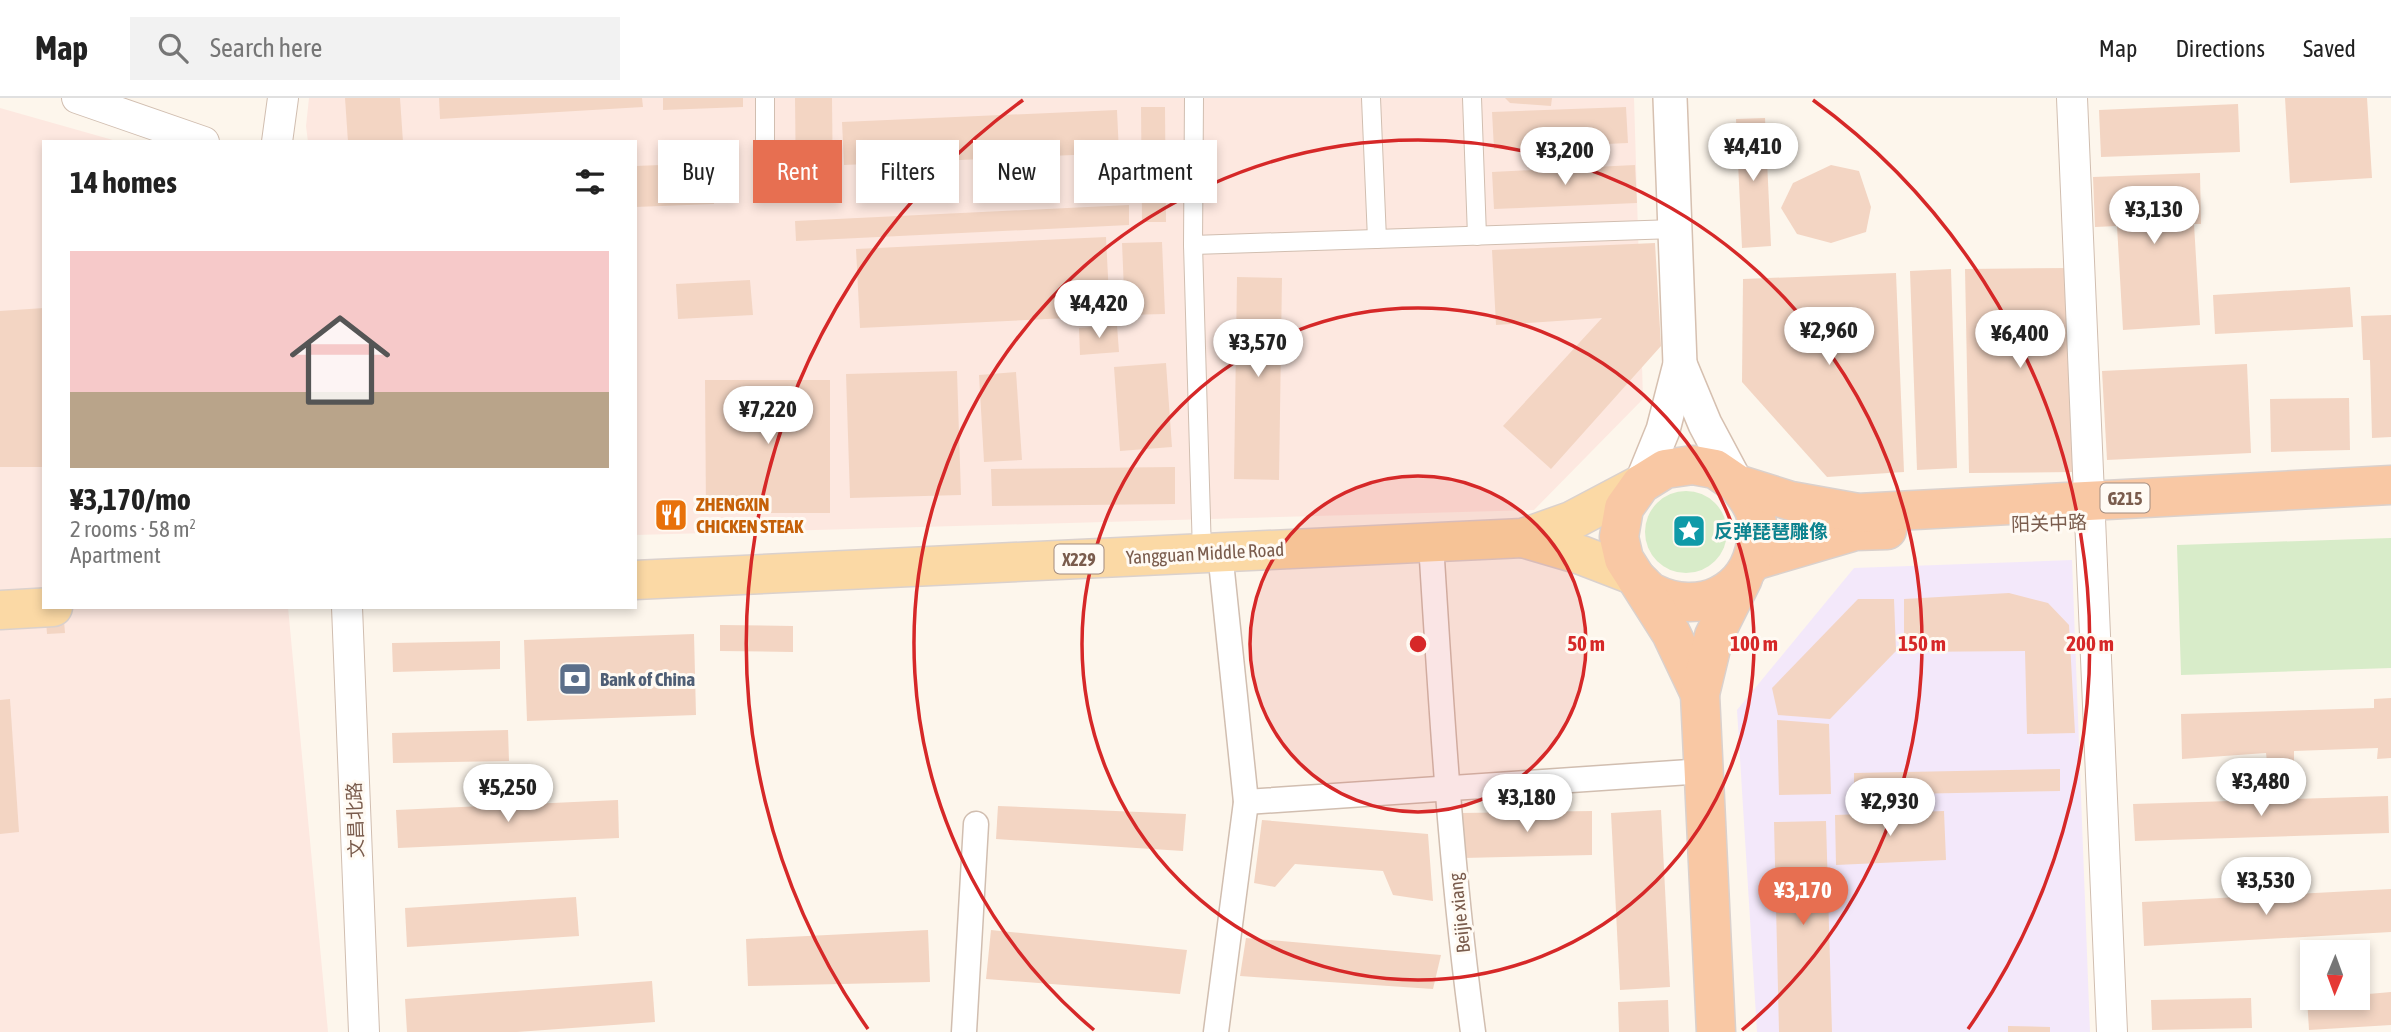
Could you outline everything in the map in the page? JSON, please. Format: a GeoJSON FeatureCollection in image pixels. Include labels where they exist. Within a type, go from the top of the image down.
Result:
{"type":"FeatureCollection","features":[{"type":"Feature","properties":{"kind":"highway","name":"G215"},"geometry":{"type":"LineString","coordinates":[[1640,484],[1665,469],[1693,464],[1715,469],[1737,484]]}},
{"type":"Feature","properties":{"kind":"highway"},"geometry":{"type":"LineString","coordinates":[[1640,484],[1624,508],[1619,537],[1624,559],[1671,633],[1700,694]]}},
{"type":"Feature","properties":{"kind":"highway","name":"阳关中路"},"geometry":{"type":"LineString","coordinates":[[1737,484],[1791,501],[1858,513],[2391,511]]}},
{"type":"Feature","properties":{"kind":"highway"},"geometry":{"type":"LineString","coordinates":[[1716,1032],[1700,694],[1714,636],[1748,569],[1758,530],[1754,507],[1737,484]]}},
{"type":"Feature","properties":{"kind":"highway","name":"阳关中路"},"geometry":{"type":"LineString","coordinates":[[1748,569],[1855,531],[2391,485]]}},
{"type":"Feature","properties":{"kind":"highway"},"geometry":{"type":"LineString","coordinates":[[1633,575],[1652,593],[1686,603],[1710,600],[1722,595],[1748,569]]}},
{"type":"Feature","properties":{"kind":"main road"},"geometry":{"type":"LineString","coordinates":[[1640,484],[1663,430],[1680,364],[1670,98]]}},
{"type":"Feature","properties":{"kind":"main road"},"geometry":{"type":"LineString","coordinates":[[1680,364],[1704,424],[1737,484]]}},
{"type":"Feature","properties":{"kind":"main road","name":"X229"},"geometry":{"type":"LineString","coordinates":[[1523,538],[1571,521],[1640,484]]}},
{"type":"Feature","properties":{"kind":"main road","name":"Yangguan Middle Road"},"geometry":{"type":"LineString","coordinates":[[637,580],[1523,538]]}},
{"type":"Feature","properties":{"kind":"main road","name":"X229"},"geometry":{"type":"LineString","coordinates":[[1523,538],[1581,555],[1633,575]]}},
{"type":"Feature","properties":{"kind":"main road"},"geometry":{"type":"LineString","coordinates":[[0,610],[42,608]]}},
{"type":"Feature","properties":{"kind":"street"},"geometry":{"type":"LineString","coordinates":[[77,98],[198,140]]}},
{"type":"Feature","properties":{"kind":"street"},"geometry":{"type":"LineString","coordinates":[[277,140],[283,98]]}},
{"type":"Feature","properties":{"kind":"street"},"geometry":{"type":"LineString","coordinates":[[765,98],[765,140]]}},
{"type":"Feature","properties":{"kind":"street"},"geometry":{"type":"LineString","coordinates":[[1194,98],[1192,246],[1211,553],[1246,802],[1216,1032]]}},
{"type":"Feature","properties":{"kind":"street"},"geometry":{"type":"LineString","coordinates":[[1371,98],[1377,239]]}},
{"type":"Feature","properties":{"kind":"street"},"geometry":{"type":"LineString","coordinates":[[1472,98],[1477,236]]}},
{"type":"Feature","properties":{"kind":"street"},"geometry":{"type":"LineString","coordinates":[[2072,98],[2112,1032]]}},
{"type":"Feature","properties":{"kind":"street"},"geometry":{"type":"LineString","coordinates":[[1192,246],[1675,229]]}},
{"type":"Feature","properties":{"kind":"street","name":"Beijie xiang"},"geometry":{"type":"LineString","coordinates":[[1431,543],[1446,788],[1460,939],[1473,1032]]}},
{"type":"Feature","properties":{"kind":"street","name":"文昌北路"},"geometry":{"type":"LineString","coordinates":[[346,609],[364,1032]]}},
{"type":"Feature","properties":{"kind":"street"},"geometry":{"type":"LineString","coordinates":[[1246,802],[1704,771]]}},
{"type":"Feature","properties":{"kind":"street"},"geometry":{"type":"LineString","coordinates":[[964,1032],[975,824]]}},
{"type":"Feature","properties":{"kind":"shaded area"},"geometry":{"type":"Polygon","coordinates":[[[309,98],[1634,98],[1643,399],[1534,510],[637,535],[637,140],[308,140],[306,126],[309,98]]]}},
{"type":"Feature","properties":{"kind":"shaded area"},"geometry":{"type":"Polygon","coordinates":[[[0,108],[113,140],[42,140],[42,609],[288,609],[328,1032],[0,1032],[0,108]]]}},
{"type":"Feature","properties":{"kind":"shaded area"},"geometry":{"type":"Polygon","coordinates":[[[2072,560],[2090,1032],[1757,1032],[1737,710],[1854,568],[2072,560]]]}},
{"type":"Feature","properties":{"kind":"green space"},"geometry":{"type":"Polygon","coordinates":[[[1686,491],[1702,494],[1715,503],[1724,516],[1727,532],[1724,548],[1715,561],[1702,570],[1686,573],[1670,570],[1657,561],[1648,548],[1645,532],[1648,516],[1657,503],[1670,494],[1686,491]]]}},
{"type":"Feature","properties":{"kind":"green space"},"geometry":{"type":"Polygon","coordinates":[[[2391,538],[2391,668],[2181,675],[2177,545],[2391,538]]]}},
{"type":"Feature","properties":{"kind":"building"},"geometry":{"type":"Polygon","coordinates":[[[345,98],[400,98],[403,140],[348,140],[345,98]]]}},
{"type":"Feature","properties":{"kind":"building"},"geometry":{"type":"Polygon","coordinates":[[[439,98],[642,98],[643,107],[440,119],[439,98]]]}},
{"type":"Feature","properties":{"kind":"building"},"geometry":{"type":"Polygon","coordinates":[[[663,98],[743,98],[743,107],[663,110],[663,98]]]}},
{"type":"Feature","properties":{"kind":"building"},"geometry":{"type":"Polygon","coordinates":[[[795,98],[832,98],[832,140],[795,140],[795,98]]]}},
{"type":"Feature","properties":{"kind":"building"},"geometry":{"type":"Polygon","coordinates":[[[1505,98],[1552,98],[1551,106],[1510,103],[1505,98]]]}},
{"type":"Feature","properties":{"kind":"building"},"geometry":{"type":"Polygon","coordinates":[[[2285,98],[2367,98],[2372,178],[2290,183],[2285,98]]]}},
{"type":"Feature","properties":{"kind":"building"},"geometry":{"type":"Polygon","coordinates":[[[2238,104],[2240,152],[2101,157],[2099,110],[2238,104]]]}},
{"type":"Feature","properties":{"kind":"building"},"geometry":{"type":"Polygon","coordinates":[[[1141,107],[1165,107],[1165,140],[1141,140],[1141,107]]]}},
{"type":"Feature","properties":{"kind":"building"},"geometry":{"type":"Polygon","coordinates":[[[1626,107],[1628,143],[1494,149],[1492,112],[1626,107]]]}},
{"type":"Feature","properties":{"kind":"building"},"geometry":{"type":"Polygon","coordinates":[[[1117,110],[1118,140],[1074,140],[1074,155],[1060,156],[1060,140],[973,140],[973,159],[959,160],[959,140],[856,140],[856,164],[844,165],[842,122],[1117,110]]]}},
{"type":"Feature","properties":{"kind":"building"},"geometry":{"type":"Polygon","coordinates":[[[1765,118],[1771,246],[1742,248],[1736,119],[1765,118]]]}},
{"type":"Feature","properties":{"kind":"building"},"geometry":{"type":"Polygon","coordinates":[[[658,165],[658,203],[714,204],[637,207],[637,166],[658,165]]]}},
{"type":"Feature","properties":{"kind":"building"},"geometry":{"type":"Polygon","coordinates":[[[1635,165],[1637,203],[1494,209],[1492,172],[1635,165]]]}},
{"type":"Feature","properties":{"kind":"building"},"geometry":{"type":"Polygon","coordinates":[[[1831,165],[1859,171],[1871,207],[1866,232],[1831,243],[1797,234],[1781,208],[1793,183],[1831,165]]]}},
{"type":"Feature","properties":{"kind":"building"},"geometry":{"type":"Polygon","coordinates":[[[2200,173],[2201,224],[2194,224],[2200,325],[2123,330],[2117,226],[2095,227],[2093,177],[2200,173]]]}},
{"type":"Feature","properties":{"kind":"building"},"geometry":{"type":"Polygon","coordinates":[[[1142,203],[1166,203],[1166,222],[1142,222],[1142,203]]]}},
{"type":"Feature","properties":{"kind":"building"},"geometry":{"type":"Polygon","coordinates":[[[1129,205],[1129,225],[796,241],[795,221],[1129,205]]]}},
{"type":"Feature","properties":{"kind":"building"},"geometry":{"type":"Polygon","coordinates":[[[1106,237],[1110,316],[860,328],[856,249],[1106,237]]]}},
{"type":"Feature","properties":{"kind":"building"},"geometry":{"type":"Polygon","coordinates":[[[1162,242],[1165,314],[1125,315],[1122,243],[1162,242]]]}},
{"type":"Feature","properties":{"kind":"building"},"geometry":{"type":"Polygon","coordinates":[[[1655,243],[1661,346],[1551,469],[1503,426],[1602,318],[1496,325],[1492,250],[1655,243]]]}},
{"type":"Feature","properties":{"kind":"building"},"geometry":{"type":"Polygon","coordinates":[[[2070,268],[2074,472],[1969,473],[1965,269],[2070,268]]]}},
{"type":"Feature","properties":{"kind":"building"},"geometry":{"type":"Polygon","coordinates":[[[1951,269],[1957,468],[1917,470],[1910,271],[1951,269]]]}},
{"type":"Feature","properties":{"kind":"building"},"geometry":{"type":"Polygon","coordinates":[[[1896,273],[1904,472],[1827,477],[1742,382],[1743,279],[1896,273]]]}},
{"type":"Feature","properties":{"kind":"building"},"geometry":{"type":"Polygon","coordinates":[[[1237,277],[1282,278],[1279,480],[1234,479],[1237,277]]]}},
{"type":"Feature","properties":{"kind":"building"},"geometry":{"type":"Polygon","coordinates":[[[750,280],[753,315],[678,319],[676,284],[750,280]]]}},
{"type":"Feature","properties":{"kind":"building"},"geometry":{"type":"Polygon","coordinates":[[[2350,287],[2353,327],[2215,334],[2213,295],[2350,287]]]}},
{"type":"Feature","properties":{"kind":"building"},"geometry":{"type":"Polygon","coordinates":[[[42,308],[42,467],[0,467],[0,311],[42,308]]]}},
{"type":"Feature","properties":{"kind":"building"},"geometry":{"type":"Polygon","coordinates":[[[2391,315],[2391,437],[2372,438],[2370,360],[2363,360],[2361,316],[2391,315]]]}},
{"type":"Feature","properties":{"kind":"building"},"geometry":{"type":"Polygon","coordinates":[[[1117,325],[1119,352],[1080,355],[1079,328],[1117,325]]]}},
{"type":"Feature","properties":{"kind":"building"},"geometry":{"type":"Polygon","coordinates":[[[1166,363],[1172,447],[1120,451],[1114,367],[1166,363]]]}},
{"type":"Feature","properties":{"kind":"building"},"geometry":{"type":"Polygon","coordinates":[[[2247,364],[2251,453],[2107,460],[2102,371],[2247,364]]]}},
{"type":"Feature","properties":{"kind":"building"},"geometry":{"type":"Polygon","coordinates":[[[957,371],[961,495],[850,498],[846,374],[957,371]]]}},
{"type":"Feature","properties":{"kind":"building"},"geometry":{"type":"Polygon","coordinates":[[[1016,372],[1022,460],[984,462],[979,375],[1016,372]]]}},
{"type":"Feature","properties":{"kind":"building"},"geometry":{"type":"Polygon","coordinates":[[[705,380],[830,380],[830,513],[706,513],[705,380]]]}},
{"type":"Feature","properties":{"kind":"building"},"geometry":{"type":"Polygon","coordinates":[[[2349,398],[2350,450],[2271,452],[2270,399],[2349,398]]]}},
{"type":"Feature","properties":{"kind":"building"},"geometry":{"type":"Polygon","coordinates":[[[1175,467],[1175,504],[992,506],[991,469],[1175,467]]]}},
{"type":"Feature","properties":{"kind":"building"},"geometry":{"type":"Polygon","coordinates":[[[2009,593],[2048,603],[2069,625],[2075,733],[2027,734],[2025,651],[1904,652],[1904,599],[2009,593]]]}},
{"type":"Feature","properties":{"kind":"building"},"geometry":{"type":"Polygon","coordinates":[[[1858,599],[1894,599],[1896,651],[1830,719],[1778,715],[1772,688],[1858,599]]]}},
{"type":"Feature","properties":{"kind":"building"},"geometry":{"type":"Polygon","coordinates":[[[45,609],[63,609],[65,633],[47,634],[45,609]]]}},
{"type":"Feature","properties":{"kind":"building"},"geometry":{"type":"Polygon","coordinates":[[[720,625],[793,626],[793,652],[720,651],[720,625]]]}},
{"type":"Feature","properties":{"kind":"building"},"geometry":{"type":"Polygon","coordinates":[[[694,634],[696,715],[527,721],[524,640],[694,634]]]}},
{"type":"Feature","properties":{"kind":"building"},"geometry":{"type":"Polygon","coordinates":[[[500,641],[500,669],[393,672],[392,643],[500,641]]]}},
{"type":"Feature","properties":{"kind":"building"},"geometry":{"type":"Polygon","coordinates":[[[2391,698],[2391,758],[2377,759],[2378,748],[2294,751],[2294,761],[2267,762],[2266,753],[2182,759],[2181,714],[2374,708],[2374,699],[2391,698]]]}},
{"type":"Feature","properties":{"kind":"building"},"geometry":{"type":"Polygon","coordinates":[[[10,699],[19,832],[0,834],[0,700],[10,699]]]}},
{"type":"Feature","properties":{"kind":"building"},"geometry":{"type":"Polygon","coordinates":[[[1777,720],[1829,724],[1831,794],[1779,795],[1777,720]]]}},
{"type":"Feature","properties":{"kind":"building"},"geometry":{"type":"Polygon","coordinates":[[[508,730],[509,761],[393,763],[392,733],[508,730]]]}},
{"type":"Feature","properties":{"kind":"building"},"geometry":{"type":"Polygon","coordinates":[[[2060,769],[2060,791],[1854,795],[1854,773],[2060,769]]]}},
{"type":"Feature","properties":{"kind":"building"},"geometry":{"type":"Polygon","coordinates":[[[2388,796],[2389,833],[2135,841],[2133,804],[2388,796]]]}},
{"type":"Feature","properties":{"kind":"building"},"geometry":{"type":"Polygon","coordinates":[[[618,800],[619,838],[398,848],[396,810],[618,800]]]}},
{"type":"Feature","properties":{"kind":"building"},"geometry":{"type":"Polygon","coordinates":[[[998,806],[1186,814],[1183,851],[996,839],[998,806]]]}},
{"type":"Feature","properties":{"kind":"building"},"geometry":{"type":"Polygon","coordinates":[[[1661,810],[1670,987],[1620,990],[1611,813],[1661,810]]]}},
{"type":"Feature","properties":{"kind":"building"},"geometry":{"type":"Polygon","coordinates":[[[1592,811],[1592,855],[1463,858],[1462,813],[1592,811]]]}},
{"type":"Feature","properties":{"kind":"building"},"geometry":{"type":"Polygon","coordinates":[[[1944,811],[1946,860],[1836,865],[1835,815],[1944,811]]]}},
{"type":"Feature","properties":{"kind":"building"},"geometry":{"type":"Polygon","coordinates":[[[1262,820],[1428,834],[1433,901],[1393,895],[1383,871],[1295,864],[1275,887],[1254,883],[1262,820]]]}},
{"type":"Feature","properties":{"kind":"building"},"geometry":{"type":"Polygon","coordinates":[[[1826,821],[1832,1032],[1779,1032],[1774,822],[1826,821]]]}},
{"type":"Feature","properties":{"kind":"building"},"geometry":{"type":"Polygon","coordinates":[[[2391,889],[2391,932],[2144,946],[2142,902],[2391,889]]]}},
{"type":"Feature","properties":{"kind":"building"},"geometry":{"type":"Polygon","coordinates":[[[576,897],[579,936],[407,947],[405,908],[576,897]]]}},
{"type":"Feature","properties":{"kind":"building"},"geometry":{"type":"Polygon","coordinates":[[[928,930],[930,982],[748,986],[746,939],[928,930]]]}},
{"type":"Feature","properties":{"kind":"building"},"geometry":{"type":"Polygon","coordinates":[[[991,930],[1187,950],[1180,994],[986,979],[991,930]]]}},
{"type":"Feature","properties":{"kind":"building"},"geometry":{"type":"Polygon","coordinates":[[[1246,938],[1441,955],[1433,989],[1240,976],[1246,938]]]}},
{"type":"Feature","properties":{"kind":"building"},"geometry":{"type":"Polygon","coordinates":[[[652,981],[655,1022],[517,1032],[407,1032],[405,999],[652,981]]]}},
{"type":"Feature","properties":{"kind":"building"},"geometry":{"type":"Polygon","coordinates":[[[2391,992],[2391,1025],[2309,1030],[2308,1010],[2370,1010],[2370,994],[2391,992]]]}},
{"type":"Feature","properties":{"kind":"building"},"geometry":{"type":"Polygon","coordinates":[[[2251,998],[2252,1028],[2152,1030],[2151,1000],[2251,998]]]}},
{"type":"Feature","properties":{"kind":"building"},"geometry":{"type":"Polygon","coordinates":[[[1668,1000],[1669,1032],[1619,1032],[1618,1002],[1668,1000]]]}},
{"type":"Feature","properties":{"kind":"building"},"geometry":{"type":"Polygon","coordinates":[[[2008,1026],[2050,1027],[2050,1032],[2008,1032],[2008,1026]]]}},
{"type":"Feature","properties":{"kind":"place","name":"ZHENGXIN CHICKEN STEAK"},"geometry":{"type":"Point","coordinates":[671,515]}},
{"type":"Feature","properties":{"kind":"place","name":"反弹琵琶雕像"},"geometry":{"type":"Point","coordinates":[1689,531]}},
{"type":"Feature","properties":{"kind":"place","name":"Bank of China"},"geometry":{"type":"Point","coordinates":[575,679]}}]}
